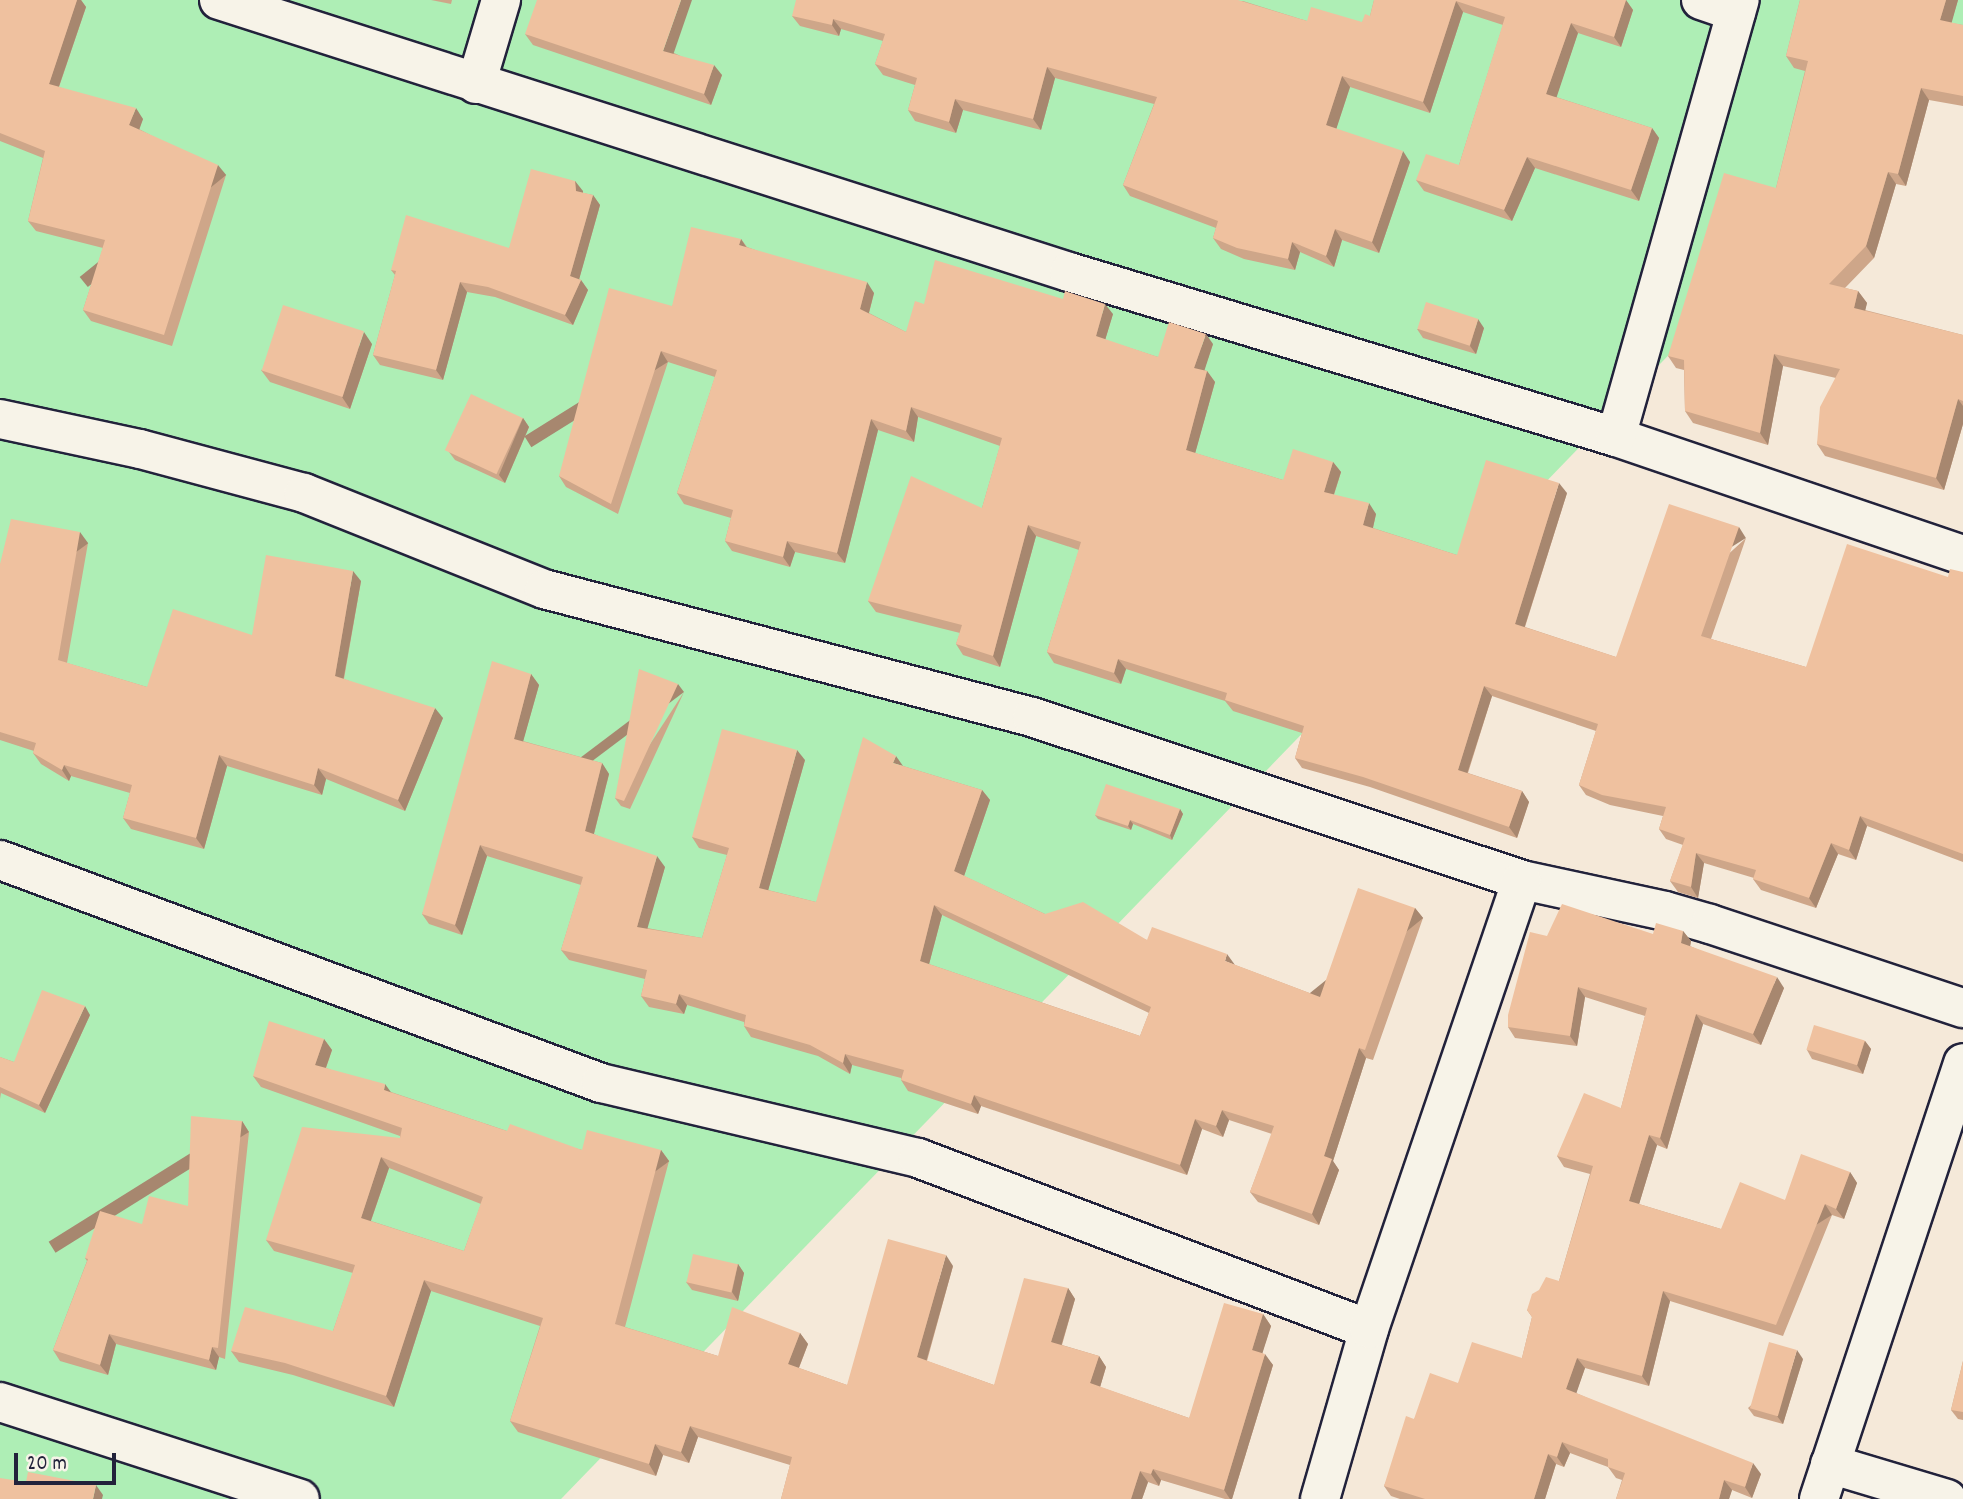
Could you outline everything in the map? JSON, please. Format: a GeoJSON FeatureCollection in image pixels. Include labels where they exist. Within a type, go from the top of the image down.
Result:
{"type":"FeatureCollection","features":[{"type":"Feature","properties":{"kind":"street"},"geometry":{"type":"LineString","coordinates":[[219,0],[1069,272],[1616,437],[1963,555]]}},
{"type":"Feature","properties":{"kind":"street"},"geometry":{"type":"LineString","coordinates":[[476,84],[501,0]]}},
{"type":"Feature","properties":{"kind":"street"},"geometry":{"type":"LineString","coordinates":[[1616,437],[1725,4]]}},
{"type":"Feature","properties":{"kind":"street"},"geometry":{"type":"LineString","coordinates":[[0,419],[141,449],[304,493],[544,589],[1032,717],[1522,880],[1710,923],[1963,1008]]}},
{"type":"Feature","properties":{"kind":"street"},"geometry":{"type":"LineString","coordinates":[[0,860],[601,1083],[918,1158],[1369,1329]]}},
{"type":"Feature","properties":{"kind":"street"},"geometry":{"type":"LineString","coordinates":[[1320,1499],[1369,1329],[1522,880]]}},
{"type":"Feature","properties":{"kind":"street"},"geometry":{"type":"LineString","coordinates":[[1947,1499],[1825,1481],[1963,1063]]}},
{"type":"Feature","properties":{"kind":"street"},"geometry":{"type":"LineString","coordinates":[[0,1402],[300,1499]]}},
{"type":"Feature","properties":{"kind":"green space"},"geometry":{"type":"Polygon","coordinates":[[[0,0],[1963,0],[1963,51],[561,1499],[0,1499],[0,0]]]}},
{"type":"Feature","properties":{"kind":"building"},"geometry":{"type":"Polygon","coordinates":[[[0,0],[77,0],[49,84],[136,108],[129,125],[218,165],[164,335],[83,310],[105,240],[28,221],[45,151],[0,133],[0,0]]]}},
{"type":"Feature","properties":{"kind":"building"},"geometry":{"type":"Polygon","coordinates":[[[537,0],[681,0],[663,51],[714,65],[704,94],[525,34],[537,0]]]}},
{"type":"Feature","properties":{"kind":"building"},"geometry":{"type":"Polygon","coordinates":[[[796,0],[1238,0],[1307,21],[1311,7],[1362,22],[1365,14],[1370,16],[1374,0],[1626,0],[1614,37],[1571,23],[1546,94],[1652,128],[1631,190],[1527,157],[1504,210],[1416,180],[1426,154],[1459,165],[1505,17],[1456,1],[1423,102],[1342,76],[1326,125],[1403,151],[1372,242],[1335,229],[1326,256],[1292,242],[1288,259],[1237,248],[1213,238],[1218,221],[1123,185],[1157,97],[1047,67],[1033,119],[955,99],[949,122],[908,110],[917,78],[875,64],[885,34],[833,19],[832,25],[792,16],[796,0]]]}},
{"type":"Feature","properties":{"kind":"building"},"geometry":{"type":"Polygon","coordinates":[[[1800,0],[1946,0],[1940,20],[1963,25],[1963,96],[1921,88],[1898,174],[1888,172],[1866,246],[1829,284],[1858,291],[1854,308],[1963,335],[1963,401],[1958,399],[1936,478],[1817,444],[1820,407],[1840,369],[1774,354],[1760,433],[1685,411],[1684,360],[1668,356],[1724,173],[1776,188],[1808,61],[1786,56],[1800,0]]]}},
{"type":"Feature","properties":{"kind":"building"},"geometry":{"type":"Polygon","coordinates":[[[531,169],[575,181],[576,191],[593,195],[570,276],[581,280],[565,315],[488,287],[460,282],[436,370],[373,355],[396,271],[391,270],[406,215],[509,248],[531,169]]]}},
{"type":"Feature","properties":{"kind":"building"},"geometry":{"type":"Polygon","coordinates":[[[691,227],[741,239],[739,245],[867,282],[860,309],[906,332],[915,301],[924,304],[935,260],[1063,299],[1065,291],[1105,304],[1096,336],[1158,357],[1169,322],[1206,334],[1194,368],[1207,371],[1186,450],[1283,480],[1293,449],[1333,462],[1324,492],[1369,503],[1363,525],[1457,555],[1486,460],[1559,483],[1515,624],[1616,657],[1669,504],[1739,527],[1701,636],[1806,667],[1847,544],[1948,577],[1950,569],[1963,572],[1963,854],[1860,816],[1849,850],[1831,843],[1809,898],[1753,879],[1756,870],[1696,853],[1691,887],[1670,881],[1685,838],[1659,829],[1666,807],[1602,795],[1579,785],[1598,724],[1484,686],[1458,770],[1522,791],[1509,827],[1363,777],[1295,758],[1304,726],[1225,700],[1227,693],[1118,659],[1114,673],[1047,652],[1081,542],[1028,525],[993,656],[956,644],[962,625],[868,601],[911,476],[982,508],[1002,438],[911,407],[906,431],[871,419],[837,553],[787,541],[783,557],[725,541],[733,510],[677,493],[717,370],[661,351],[611,504],[559,476],[609,288],[672,306],[691,227]]]}},
{"type":"Feature","properties":{"kind":"building"},"geometry":{"type":"Polygon","coordinates":[[[1426,302],[1478,319],[1470,346],[1417,329],[1426,302]]]}},
{"type":"Feature","properties":{"kind":"building"},"geometry":{"type":"Polygon","coordinates":[[[283,305],[364,331],[343,397],[262,371],[283,305]]]}},
{"type":"Feature","properties":{"kind":"building"},"geometry":{"type":"Polygon","coordinates":[[[471,394],[523,418],[496,474],[445,450],[471,394]]]}},
{"type":"Feature","properties":{"kind":"building"},"geometry":{"type":"Polygon","coordinates":[[[11,519],[80,532],[58,660],[147,687],[173,609],[252,635],[266,555],[353,571],[335,676],[435,708],[398,800],[318,768],[314,785],[219,755],[196,838],[123,818],[132,785],[64,765],[62,770],[33,753],[36,743],[0,732],[0,564],[11,519]]]}},
{"type":"Feature","properties":{"kind":"building"},"geometry":{"type":"Polygon","coordinates":[[[492,661],[531,674],[514,739],[602,763],[585,831],[657,856],[637,927],[702,938],[729,848],[692,837],[722,729],[797,750],[759,888],[816,902],[863,737],[896,756],[893,763],[982,790],[954,871],[1045,914],[1083,902],[1147,940],[1152,927],[1227,954],[1225,961],[1320,997],[1358,888],[1415,908],[1365,1050],[1359,1048],[1324,1156],[1332,1159],[1312,1214],[1250,1192],[1274,1126],[1222,1110],[1216,1126],[1195,1119],[1180,1165],[974,1095],[971,1104],[901,1080],[904,1070],[845,1054],[843,1063],[810,1045],[744,1026],[746,1015],[679,994],[676,1004],[641,996],[647,970],[561,950],[583,877],[480,845],[455,925],[422,914],[492,661]],[[934,905],[920,961],[1140,1036],[1151,1007],[934,905]]]}},
{"type":"Feature","properties":{"kind":"building"},"geometry":{"type":"Polygon","coordinates":[[[639,669],[678,684],[624,801],[615,798],[639,669]]]}},
{"type":"Feature","properties":{"kind":"building"},"geometry":{"type":"Polygon","coordinates":[[[1106,784],[1180,809],[1170,835],[1130,820],[1128,826],[1095,815],[1106,784]]]}},
{"type":"Feature","properties":{"kind":"building"},"geometry":{"type":"Polygon","coordinates":[[[1562,904],[1653,934],[1656,923],[1683,931],[1681,943],[1777,977],[1753,1034],[1696,1014],[1660,1138],[1649,1135],[1629,1201],[1721,1229],[1740,1182],[1785,1200],[1801,1154],[1850,1172],[1836,1209],[1825,1204],[1776,1325],[1663,1291],[1642,1376],[1577,1358],[1566,1389],[1753,1463],[1745,1487],[1724,1480],[1719,1499],[1616,1499],[1625,1473],[1608,1467],[1608,1459],[1562,1442],[1557,1457],[1548,1454],[1534,1499],[1425,1499],[1384,1486],[1406,1416],[1414,1419],[1430,1373],[1458,1383],[1472,1342],[1522,1358],[1532,1317],[1527,1310],[1532,1294],[1539,1290],[1546,1277],[1559,1281],[1593,1166],[1557,1156],[1584,1093],[1621,1108],[1647,1008],[1578,987],[1570,1036],[1508,1027],[1508,1015],[1530,932],[1547,936],[1562,904]]]}},
{"type":"Feature","properties":{"kind":"building"},"geometry":{"type":"Polygon","coordinates":[[[42,990],[85,1006],[39,1105],[0,1087],[0,1057],[14,1062],[42,990]]]}},
{"type":"Feature","properties":{"kind":"building"},"geometry":{"type":"Polygon","coordinates":[[[269,1021],[324,1039],[315,1065],[385,1084],[384,1090],[507,1131],[510,1124],[582,1150],[587,1130],[661,1150],[615,1324],[718,1356],[732,1307],[800,1333],[788,1364],[847,1385],[888,1239],[946,1255],[917,1357],[994,1385],[1024,1278],[1068,1288],[1051,1342],[1099,1356],[1090,1383],[1189,1418],[1224,1303],[1263,1314],[1252,1350],[1265,1354],[1224,1490],[1153,1469],[1151,1474],[1140,1471],[1131,1499],[781,1499],[792,1457],[690,1426],[681,1452],[655,1444],[649,1464],[510,1421],[543,1318],[424,1280],[386,1396],[285,1363],[231,1351],[245,1307],[333,1331],[355,1265],[266,1240],[302,1127],[400,1138],[402,1128],[253,1076],[269,1021]],[[381,1157],[361,1218],[464,1251],[483,1197],[381,1157]]]}},
{"type":"Feature","properties":{"kind":"building"},"geometry":{"type":"Polygon","coordinates":[[[1814,1025],[1865,1040],[1857,1065],[1806,1050],[1814,1025]]]}},
{"type":"Feature","properties":{"kind":"building"},"geometry":{"type":"Polygon","coordinates":[[[191,1116],[242,1121],[218,1348],[212,1347],[209,1360],[109,1334],[100,1365],[53,1350],[88,1259],[85,1258],[100,1211],[142,1224],[149,1196],[188,1206],[191,1116]]]}},
{"type":"Feature","properties":{"kind":"building"},"geometry":{"type":"Polygon","coordinates":[[[693,1254],[738,1264],[731,1293],[686,1282],[693,1254]]]}},
{"type":"Feature","properties":{"kind":"building"},"geometry":{"type":"Polygon","coordinates":[[[1769,1342],[1797,1350],[1778,1416],[1750,1408],[1769,1342]]]}},
{"type":"Feature","properties":{"kind":"building"},"geometry":{"type":"Polygon","coordinates":[[[1963,1361],[1963,1412],[1951,1410],[1963,1361]]]}},
{"type":"Feature","properties":{"kind":"building"},"geometry":{"type":"Polygon","coordinates":[[[28,1472],[96,1485],[93,1499],[0,1499],[0,1478],[26,1482],[28,1472]]]}}]}
